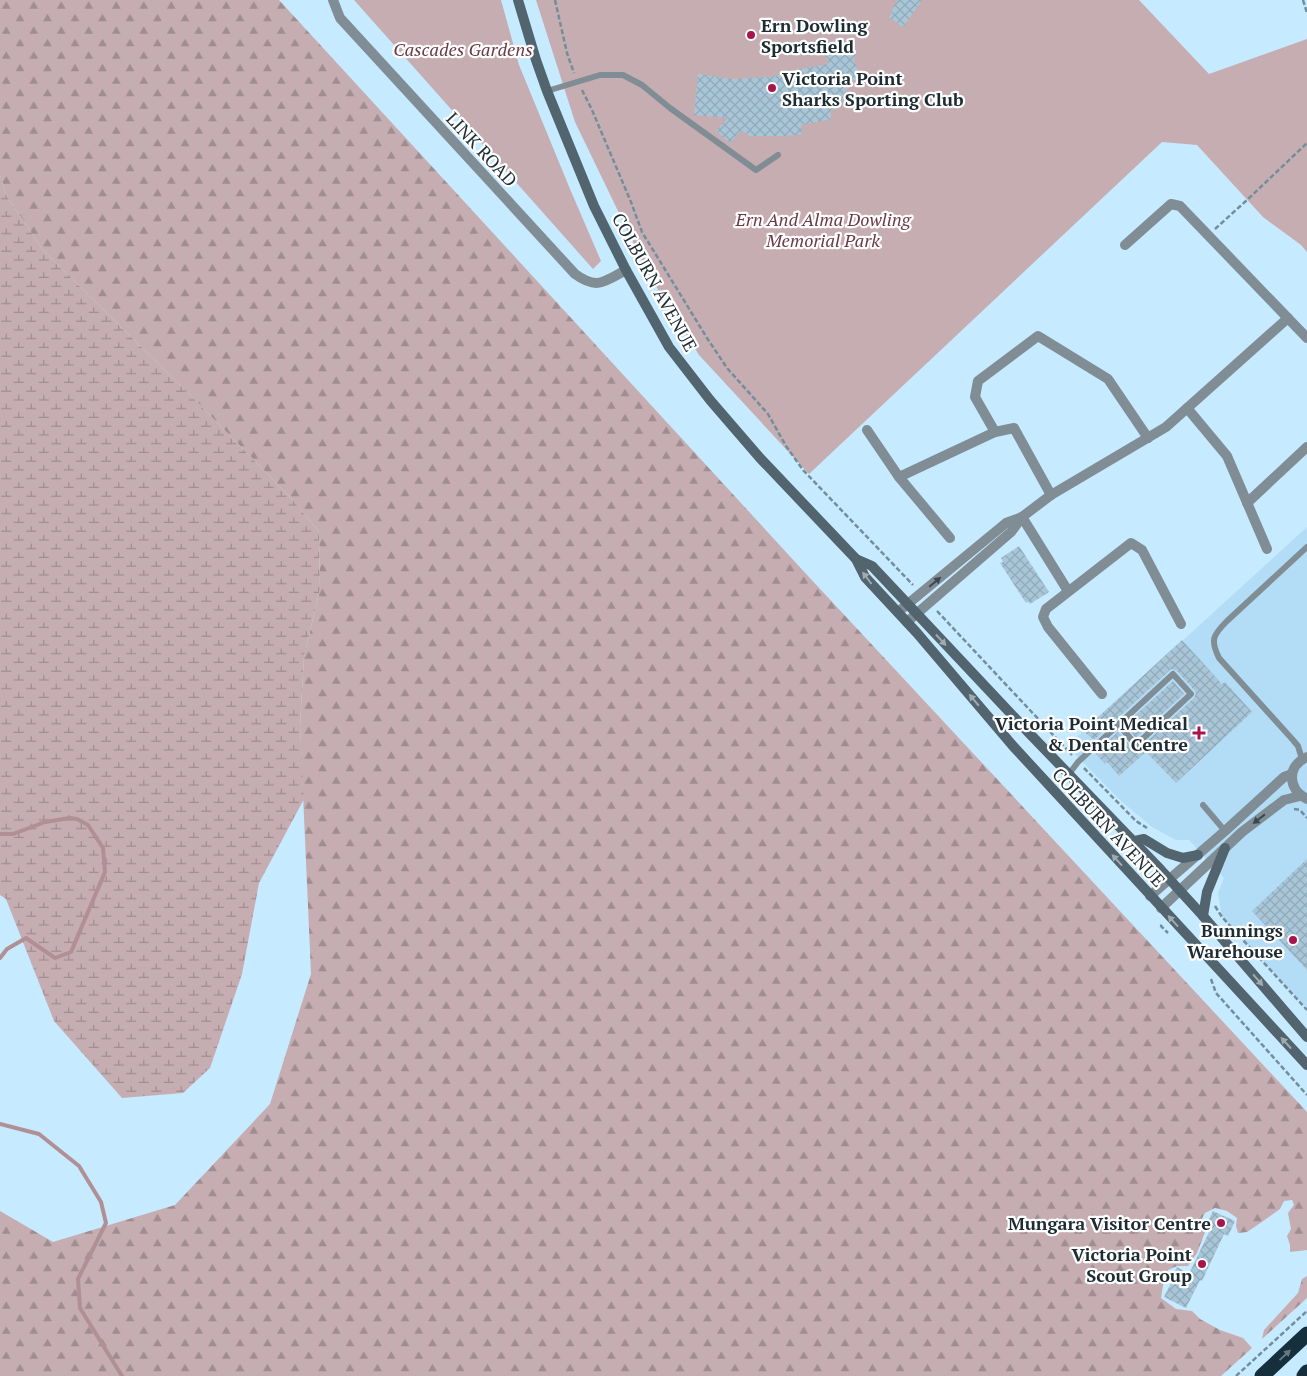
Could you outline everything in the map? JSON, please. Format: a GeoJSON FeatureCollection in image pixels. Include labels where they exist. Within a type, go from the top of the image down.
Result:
{"type":"FeatureCollection","features":[{"type":"Feature","properties":{"kind":"highway"},"geometry":{"type":"LineString","coordinates":[[1262,1376],[1307,1334]]}},
{"type":"Feature","properties":{"kind":"highway"},"geometry":{"type":"LineString","coordinates":[[1304,1376],[1307,1372]]}},
{"type":"Feature","properties":{"kind":"main road","name":"COLBURN AVENUE"},"geometry":{"type":"LineString","coordinates":[[518,0],[547,91],[594,206],[626,270],[669,347],[710,400],[760,458],[856,559],[864,578],[907,622],[1013,746],[1307,1065]]}},
{"type":"Feature","properties":{"kind":"main road","name":"COLBURN AVENUE"},"geometry":{"type":"LineString","coordinates":[[856,559],[872,566],[1135,841],[1204,916],[1307,1037]]}},
{"type":"Feature","properties":{"kind":"main road"},"geometry":{"type":"LineString","coordinates":[[1135,841],[1144,840],[1167,852],[1184,858],[1198,855]]}},
{"type":"Feature","properties":{"kind":"main road"},"geometry":{"type":"LineString","coordinates":[[1204,916],[1207,892],[1225,848]]}},
{"type":"Feature","properties":{"kind":"street","name":"LINK ROAD"},"geometry":{"type":"LineString","coordinates":[[333,0],[340,18],[575,274],[587,282],[598,284],[626,270]]}},
{"type":"Feature","properties":{"kind":"street"},"geometry":{"type":"LineString","coordinates":[[1125,246],[1171,204],[1180,206],[1307,338]]}},
{"type":"Feature","properties":{"kind":"street"},"geometry":{"type":"LineString","coordinates":[[898,612],[1006,523],[1022,516],[1051,495],[1166,426],[1288,318]]}},
{"type":"Feature","properties":{"kind":"street"},"geometry":{"type":"LineString","coordinates":[[994,432],[975,398],[978,381],[1038,336],[1108,379],[1148,438]]}},
{"type":"Feature","properties":{"kind":"street"},"geometry":{"type":"LineString","coordinates":[[1187,408],[1227,456],[1267,549]]}},
{"type":"Feature","properties":{"kind":"street"},"geometry":{"type":"LineString","coordinates":[[899,477],[994,432],[1014,428],[1051,495]]}},
{"type":"Feature","properties":{"kind":"street"},"geometry":{"type":"LineString","coordinates":[[868,430],[899,477],[950,538]]}},
{"type":"Feature","properties":{"kind":"street"},"geometry":{"type":"LineString","coordinates":[[1247,503],[1307,448]]}},
{"type":"Feature","properties":{"kind":"street"},"geometry":{"type":"LineString","coordinates":[[907,622],[1011,532],[1022,516]]}},
{"type":"Feature","properties":{"kind":"street"},"geometry":{"type":"LineString","coordinates":[[1022,516],[1068,591]]}},
{"type":"Feature","properties":{"kind":"street"},"geometry":{"type":"LineString","coordinates":[[992,533],[1000,542]]}},
{"type":"Feature","properties":{"kind":"street"},"geometry":{"type":"LineString","coordinates":[[1102,694],[1048,627],[1042,617],[1046,609],[1131,543],[1142,550],[1181,624]]}},
{"type":"Feature","properties":{"kind":"street"},"geometry":{"type":"LineString","coordinates":[[966,557],[974,566]]}},
{"type":"Feature","properties":{"kind":"street"},"geometry":{"type":"LineString","coordinates":[[1304,798],[1293,786],[1292,774],[1298,763],[1305,758]]}},
{"type":"Feature","properties":{"kind":"street"},"geometry":{"type":"LineString","coordinates":[[1150,896],[1284,777],[1292,774]]}},
{"type":"Feature","properties":{"kind":"street"},"geometry":{"type":"LineString","coordinates":[[1161,908],[1242,832],[1284,800],[1304,798]]}},
{"type":"Feature","properties":{"kind":"lane"},"geometry":{"type":"LineString","coordinates":[[547,91],[600,74],[623,75],[642,85],[670,108],[756,170],[778,155]]}},
{"type":"Feature","properties":{"kind":"lane"},"geometry":{"type":"LineString","coordinates":[[1305,758],[1293,740],[1219,658],[1214,648],[1214,638],[1219,629],[1307,547]]}},
{"type":"Feature","properties":{"kind":"lane"},"geometry":{"type":"LineString","coordinates":[[1069,774],[1078,762],[1173,674],[1191,694],[1136,745],[1119,725]]}},
{"type":"Feature","properties":{"kind":"lane"},"geometry":{"type":"LineString","coordinates":[[1203,805],[1225,831]]}},
{"type":"Feature","properties":{"kind":"path"},"geometry":{"type":"LineString","coordinates":[[554,0],[567,53],[642,232],[727,368],[768,414],[786,446],[803,470],[921,594]]}},
{"type":"Feature","properties":{"kind":"path"},"geometry":{"type":"LineString","coordinates":[[1303,0],[1307,13]]}},
{"type":"Feature","properties":{"kind":"path"},"geometry":{"type":"LineString","coordinates":[[1209,234],[1307,143]]}},
{"type":"Feature","properties":{"kind":"path"},"geometry":{"type":"LineString","coordinates":[[930,603],[1078,762],[1136,821],[1151,830]]}},
{"type":"Feature","properties":{"kind":"path"},"geometry":{"type":"LineString","coordinates":[[1214,905],[1222,917],[1307,1010]]}},
{"type":"Feature","properties":{"kind":"path"},"geometry":{"type":"LineString","coordinates":[[1170,917],[1161,926],[1173,938]]}},
{"type":"Feature","properties":{"kind":"path"},"geometry":{"type":"LineString","coordinates":[[1210,976],[1216,993],[1307,1095]]}},
{"type":"Feature","properties":{"kind":"path"},"geometry":{"type":"LineString","coordinates":[[1236,1376],[1307,1312]]}},
{"type":"Feature","properties":{"kind":"shaded area"},"geometry":{"type":"Polygon","coordinates":[[[1307,527],[1307,1008],[1222,917],[1218,893],[1224,878],[1189,840],[1176,840],[1152,827],[1120,800],[1067,746],[1307,527]]]}},
{"type":"Feature","properties":{"kind":"green space"},"geometry":{"type":"Polygon","coordinates":[[[0,0],[279,0],[808,576],[1307,1112],[1307,1250],[1290,1252],[1287,1236],[1291,1229],[1288,1213],[1294,1205],[1292,1200],[1284,1201],[1280,1209],[1247,1232],[1238,1233],[1236,1226],[1237,1218],[1227,1211],[1215,1208],[1205,1213],[1200,1222],[1205,1232],[1197,1253],[1188,1266],[1177,1266],[1168,1270],[1164,1279],[1161,1298],[1176,1309],[1192,1311],[1200,1319],[1220,1330],[1243,1338],[1252,1348],[1221,1376],[0,1376],[0,1211],[53,1242],[175,1205],[270,1104],[311,974],[300,726],[304,657],[320,589],[319,532],[293,500],[43,250],[6,195],[0,175],[0,0]]]}},
{"type":"Feature","properties":{"kind":"green space","name":"Cascades Gardens"},"geometry":{"type":"Polygon","coordinates":[[[354,0],[501,0],[519,65],[601,261],[593,269],[354,0]]]}},
{"type":"Feature","properties":{"kind":"green space","name":"Ern And Alma Dowling Memorial Park"},"geometry":{"type":"Polygon","coordinates":[[[536,0],[1139,0],[1209,74],[1307,39],[1307,252],[1301,245],[1263,217],[1197,145],[1162,142],[809,474],[699,355],[649,275],[575,122],[536,0]]]}},
{"type":"Feature","properties":{"kind":"green space"},"geometry":{"type":"Polygon","coordinates":[[[0,175],[6,195],[43,250],[293,500],[319,532],[320,589],[304,657],[300,726],[304,799],[259,883],[242,974],[210,1068],[183,1093],[122,1098],[54,1021],[6,899],[0,895],[0,175]]]}},
{"type":"Feature","properties":{"kind":"green space"},"geometry":{"type":"Polygon","coordinates":[[[1307,1276],[1307,1298],[1262,1339],[1264,1330],[1298,1293],[1302,1279],[1307,1276]]]}},
{"type":"Feature","properties":{"kind":"building"},"geometry":{"type":"Polygon","coordinates":[[[898,0],[922,0],[903,27],[889,17],[893,12],[891,10],[898,0]]]}},
{"type":"Feature","properties":{"kind":"building","name":"Victoria Point Sharks Sporting Club"},"geometry":{"type":"Polygon","coordinates":[[[851,40],[856,52],[854,61],[861,77],[845,85],[848,90],[843,92],[845,96],[841,99],[843,104],[835,107],[836,109],[830,110],[831,119],[801,125],[802,134],[749,136],[742,130],[730,143],[716,131],[728,118],[694,115],[698,74],[732,79],[769,77],[789,73],[789,71],[829,64],[824,54],[851,40]]]}},
{"type":"Feature","properties":{"kind":"building"},"geometry":{"type":"Polygon","coordinates":[[[1019,546],[1049,592],[1030,604],[1028,601],[1026,603],[1000,563],[1003,562],[1001,558],[1019,546]]]}},
{"type":"Feature","properties":{"kind":"building"},"geometry":{"type":"Polygon","coordinates":[[[1182,640],[1222,684],[1225,682],[1252,712],[1176,783],[1146,752],[1119,776],[1107,762],[1105,764],[1095,753],[1118,732],[1133,749],[1139,749],[1194,698],[1195,691],[1177,671],[1171,669],[1094,740],[1083,731],[1182,640]]]}},
{"type":"Feature","properties":{"kind":"building"},"geometry":{"type":"Polygon","coordinates":[[[1173,681],[1184,694],[1136,738],[1125,725],[1173,681]]]}},
{"type":"Feature","properties":{"kind":"building","name":"Bunnings Warehouse"},"geometry":{"type":"Polygon","coordinates":[[[1307,859],[1307,970],[1252,911],[1307,859]]]}},
{"type":"Feature","properties":{"kind":"building"},"geometry":{"type":"Polygon","coordinates":[[[1213,1211],[1235,1221],[1228,1236],[1224,1234],[1202,1281],[1200,1280],[1186,1308],[1164,1297],[1177,1267],[1189,1274],[1211,1228],[1206,1225],[1213,1211]]]}},
{"type":"Feature","properties":{"kind":"waterway"},"geometry":{"type":"LineString","coordinates":[[0,834],[13,834],[45,822],[70,818],[77,819],[88,825],[103,848],[105,872],[71,952],[55,958],[26,938],[7,949],[0,958]]}},
{"type":"Feature","properties":{"kind":"waterway"},"geometry":{"type":"LineString","coordinates":[[0,1124],[39,1134],[79,1166],[101,1202],[106,1223],[78,1279],[80,1308],[122,1376]]}},
{"type":"Feature","properties":{"kind":"place","name":"Ern Dowling Sportsfield"},"geometry":{"type":"Point","coordinates":[751,35]}},
{"type":"Feature","properties":{"kind":"place","name":"Victoria Point Sharks Sporting Club"},"geometry":{"type":"Point","coordinates":[772,88]}},
{"type":"Feature","properties":{"kind":"place","name":"Victoria Point Medical & Dental Centre"},"geometry":{"type":"Point","coordinates":[1199,733]}},
{"type":"Feature","properties":{"kind":"place","name":"Bunnings Warehouse"},"geometry":{"type":"Point","coordinates":[1293,940]}},
{"type":"Feature","properties":{"kind":"place","name":"Mungara Visitor Centre"},"geometry":{"type":"Point","coordinates":[1221,1223]}},
{"type":"Feature","properties":{"kind":"place","name":"Victoria Point Scout Group"},"geometry":{"type":"Point","coordinates":[1202,1264]}}]}
